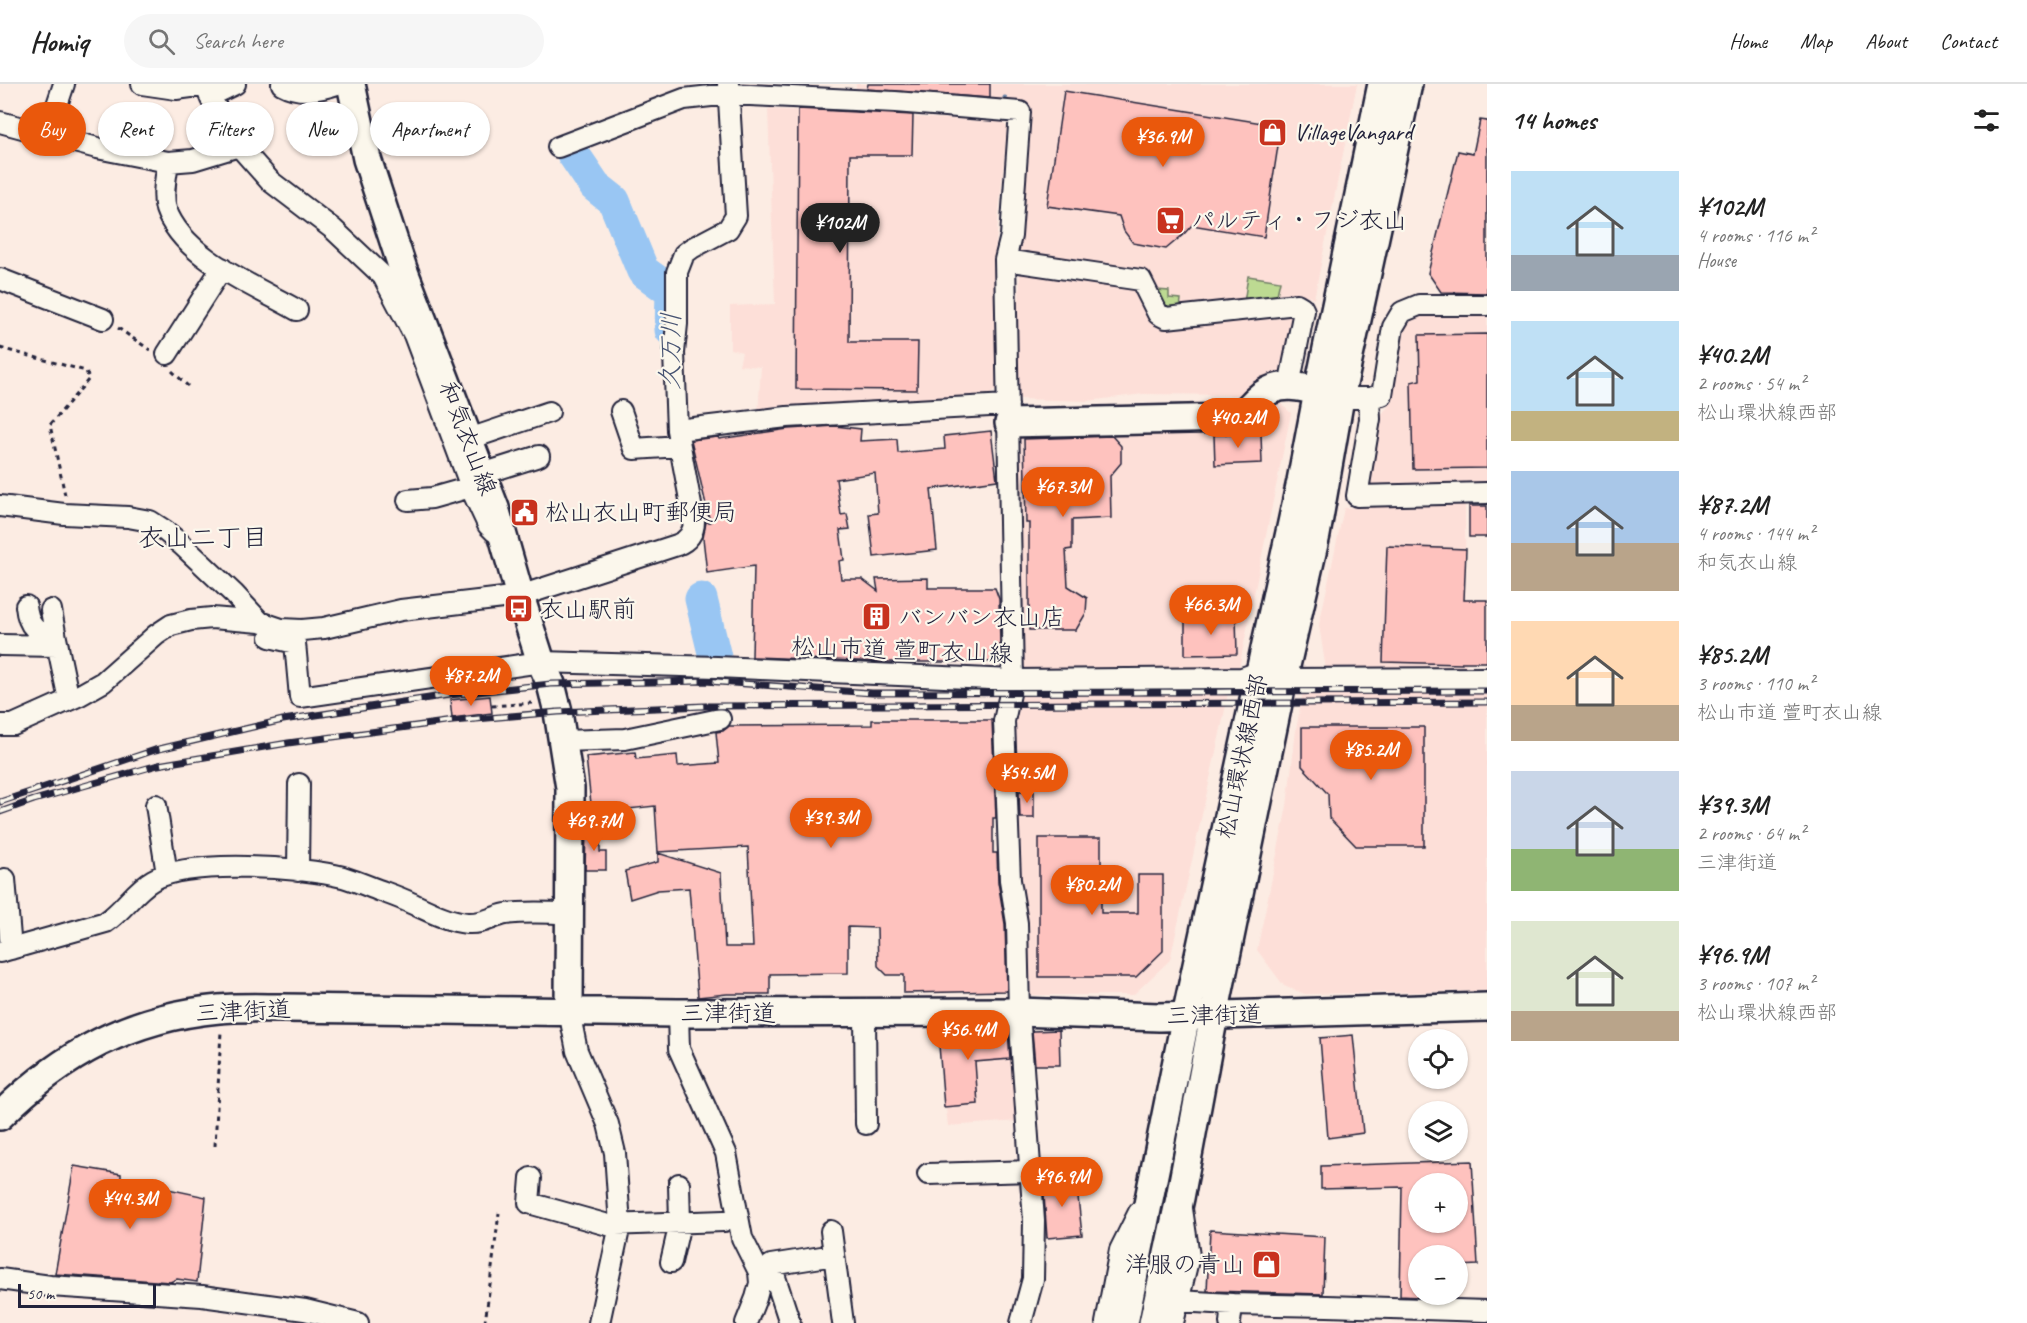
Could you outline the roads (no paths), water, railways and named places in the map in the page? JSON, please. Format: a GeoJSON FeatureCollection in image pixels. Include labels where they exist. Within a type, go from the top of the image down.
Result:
{"type":"FeatureCollection","features":[{"type":"Feature","properties":{"kind":"street"},"geometry":{"type":"LineString","coordinates":[[58,102],[64,84]]}},
{"type":"Feature","properties":{"kind":"street"},"geometry":{"type":"LineString","coordinates":[[142,84],[176,89],[235,84]]}},
{"type":"Feature","properties":{"kind":"street"},"geometry":{"type":"LineString","coordinates":[[282,84],[304,91],[337,84]]}},
{"type":"Feature","properties":{"kind":"street","name":"和気衣山線"},"geometry":{"type":"LineString","coordinates":[[351,84],[374,181],[404,269],[469,439],[477,481],[495,508],[520,596],[556,702],[570,788],[569,1011]]}},
{"type":"Feature","properties":{"kind":"street","name":"松山環状線西部"},"geometry":{"type":"LineString","coordinates":[[1329,395],[1382,84]]}},
{"type":"Feature","properties":{"kind":"street","name":"松山環状線西部"},"geometry":{"type":"LineString","coordinates":[[1153,1323],[1180,1198],[1214,1015],[1271,676],[1298,493],[1329,395],[1408,84]]}},
{"type":"Feature","properties":{"kind":"street"},"geometry":{"type":"LineString","coordinates":[[207,88],[215,102]]}},
{"type":"Feature","properties":{"kind":"street"},"geometry":{"type":"LineString","coordinates":[[0,725],[13,725],[103,682],[156,635],[171,626],[191,620],[212,618],[260,622],[281,629],[302,630],[324,628],[401,609],[520,596],[677,545],[687,539],[693,529],[694,521],[679,438],[674,353],[678,268],[681,258],[688,251],[728,229],[736,213],[729,89]]}},
{"type":"Feature","properties":{"kind":"street"},"geometry":{"type":"LineString","coordinates":[[558,147],[684,99],[729,89],[1020,112],[1011,236],[1005,260],[1013,680],[1004,721],[1010,880],[1017,923],[1019,1012],[1034,1221],[1033,1279],[1021,1323]]}},
{"type":"Feature","properties":{"kind":"street"},"geometry":{"type":"LineString","coordinates":[[0,122],[18,127]]}},
{"type":"Feature","properties":{"kind":"street"},"geometry":{"type":"LineString","coordinates":[[86,145],[168,162],[193,160],[206,156]]}},
{"type":"Feature","properties":{"kind":"street"},"geometry":{"type":"LineString","coordinates":[[248,156],[270,182],[333,229],[383,276],[414,335],[477,481]]}},
{"type":"Feature","properties":{"kind":"street"},"geometry":{"type":"LineString","coordinates":[[168,162],[164,187],[166,208],[186,242],[208,260],[297,310]]}},
{"type":"Feature","properties":{"kind":"street"},"geometry":{"type":"LineString","coordinates":[[1005,260],[1141,280],[1158,314],[1166,318],[1297,304],[1304,311],[1289,386]]}},
{"type":"Feature","properties":{"kind":"street"},"geometry":{"type":"LineString","coordinates":[[167,354],[222,268]]}},
{"type":"Feature","properties":{"kind":"street"},"geometry":{"type":"LineString","coordinates":[[0,279],[103,319]]}},
{"type":"Feature","properties":{"kind":"street"},"geometry":{"type":"LineString","coordinates":[[621,411],[634,449],[787,417],[1008,414],[1233,418],[1241,415],[1267,392],[1289,386],[1296,385],[1329,395],[1369,398],[1382,395],[1393,327],[1402,312],[1419,305],[1487,305]]}},
{"type":"Feature","properties":{"kind":"street"},"geometry":{"type":"LineString","coordinates":[[1369,398],[1370,419],[1358,496],[1487,493]]}},
{"type":"Feature","properties":{"kind":"street"},"geometry":{"type":"LineString","coordinates":[[469,439],[549,412]]}},
{"type":"Feature","properties":{"kind":"street"},"geometry":{"type":"LineString","coordinates":[[408,500],[432,498],[539,456]]}},
{"type":"Feature","properties":{"kind":"street"},"geometry":{"type":"LineString","coordinates":[[0,506],[150,521],[182,545],[260,622]]}},
{"type":"Feature","properties":{"kind":"street"},"geometry":{"type":"LineString","coordinates":[[26,606],[28,620],[34,629],[57,642]]}},
{"type":"Feature","properties":{"kind":"street"},"geometry":{"type":"LineString","coordinates":[[51,609],[69,700]]}},
{"type":"Feature","properties":{"kind":"street","name":"松山市道 萱町衣山線"},"geometry":{"type":"LineString","coordinates":[[260,622],[257,635],[295,643],[300,698],[541,662],[1013,680],[1271,676],[1487,678]]}},
{"type":"Feature","properties":{"kind":"street"},"geometry":{"type":"LineString","coordinates":[[0,645],[57,642]]}},
{"type":"Feature","properties":{"kind":"street","name":"松山環状線西部"},"geometry":{"type":"LineString","coordinates":[[1113,1317],[1148,1194],[1186,1016],[1271,676]]}},
{"type":"Feature","properties":{"kind":"street"},"geometry":{"type":"LineString","coordinates":[[564,741],[625,739],[720,719]]}},
{"type":"Feature","properties":{"kind":"street"},"geometry":{"type":"LineString","coordinates":[[298,871],[299,784]]}},
{"type":"Feature","properties":{"kind":"street"},"geometry":{"type":"LineString","coordinates":[[156,805],[167,874]]}},
{"type":"Feature","properties":{"kind":"street"},"geometry":{"type":"LineString","coordinates":[[5,879],[5,950],[106,922],[116,915],[141,888],[154,879],[167,874],[213,868],[258,867],[343,877],[437,915],[466,923],[487,922],[497,916],[508,914],[570,913]]}},
{"type":"Feature","properties":{"kind":"street","name":"三津街道"},"geometry":{"type":"LineString","coordinates":[[0,1116],[53,1069],[105,1039],[137,1025],[169,1017],[222,1009],[678,1013],[1019,1012],[1186,1016],[1487,1007]]}},
{"type":"Feature","properties":{"kind":"street"},"geometry":{"type":"LineString","coordinates":[[569,1011],[577,1051],[608,1124],[615,1153],[620,1225],[599,1323]]}},
{"type":"Feature","properties":{"kind":"street"},"geometry":{"type":"LineString","coordinates":[[865,1012],[866,1124]]}},
{"type":"Feature","properties":{"kind":"street"},"geometry":{"type":"LineString","coordinates":[[678,1013],[678,1049],[726,1153],[742,1238],[759,1272],[760,1283],[746,1323]]}},
{"type":"Feature","properties":{"kind":"street"},"geometry":{"type":"LineString","coordinates":[[928,1174],[1030,1171]]}},
{"type":"Feature","properties":{"kind":"street"},"geometry":{"type":"LineString","coordinates":[[531,1178],[529,1203],[608,1225],[724,1221]]}},
{"type":"Feature","properties":{"kind":"street"},"geometry":{"type":"LineString","coordinates":[[671,1262],[680,1222],[679,1184]]}},
{"type":"Feature","properties":{"kind":"street"},"geometry":{"type":"LineString","coordinates":[[1173,1323],[1189,1256],[1180,1198]]}},
{"type":"Feature","properties":{"kind":"street"},"geometry":{"type":"LineString","coordinates":[[831,1231],[843,1323]]}},
{"type":"Feature","properties":{"kind":"street"},"geometry":{"type":"LineString","coordinates":[[790,1323],[771,1265],[834,1255]]}},
{"type":"Feature","properties":{"kind":"street"},"geometry":{"type":"LineString","coordinates":[[0,1279],[50,1286],[213,1298],[305,1310],[358,1323]]}},
{"type":"Feature","properties":{"kind":"street"},"geometry":{"type":"LineString","coordinates":[[1178,1301],[1231,1314],[1462,1317],[1487,1311]]}},
{"type":"Feature","properties":{"kind":"waterway"},"geometry":{"type":"LineString","coordinates":[[1005,98],[1006,104]]}},
{"type":"Feature","properties":{"kind":"waterway","name":"久万川"},"geometry":{"type":"LineString","coordinates":[[572,152],[595,186],[614,201],[643,271],[672,292],[671,330]]}},
{"type":"Feature","properties":{"kind":"waterway","name":"久万川"},"geometry":{"type":"LineString","coordinates":[[701,599],[715,657]]}},
{"type":"Feature","properties":{"kind":"railway"},"geometry":{"type":"LineString","coordinates":[[0,802],[155,750],[283,720],[449,695],[551,684],[705,681],[872,693],[1487,691]]}},
{"type":"Feature","properties":{"kind":"railway"},"geometry":{"type":"LineString","coordinates":[[0,812],[34,800],[158,765],[288,743],[453,721],[558,712],[705,706],[1487,702]]}},
{"type":"Feature","properties":{"kind":"place","name":"VillageVangard"},"geometry":{"type":"Point","coordinates":[1273,132]}},
{"type":"Feature","properties":{"kind":"place","name":"パルティ・フジ衣山"},"geometry":{"type":"Point","coordinates":[1170,220]}},
{"type":"Feature","properties":{"kind":"place","name":"松山衣山町郵便局"},"geometry":{"type":"Point","coordinates":[524,512]}},
{"type":"Feature","properties":{"kind":"place","name":"衣山駅前"},"geometry":{"type":"Point","coordinates":[519,609]}},
{"type":"Feature","properties":{"kind":"place","name":"バンバン衣山店"},"geometry":{"type":"Point","coordinates":[877,617]}},
{"type":"Feature","properties":{"kind":"place","name":"洋服の青山"},"geometry":{"type":"Point","coordinates":[1266,1264]}},
{"type":"Feature","properties":{"kind":"district","name":"衣山二丁目"},"geometry":{"type":"Point","coordinates":[203,537]}}]}
